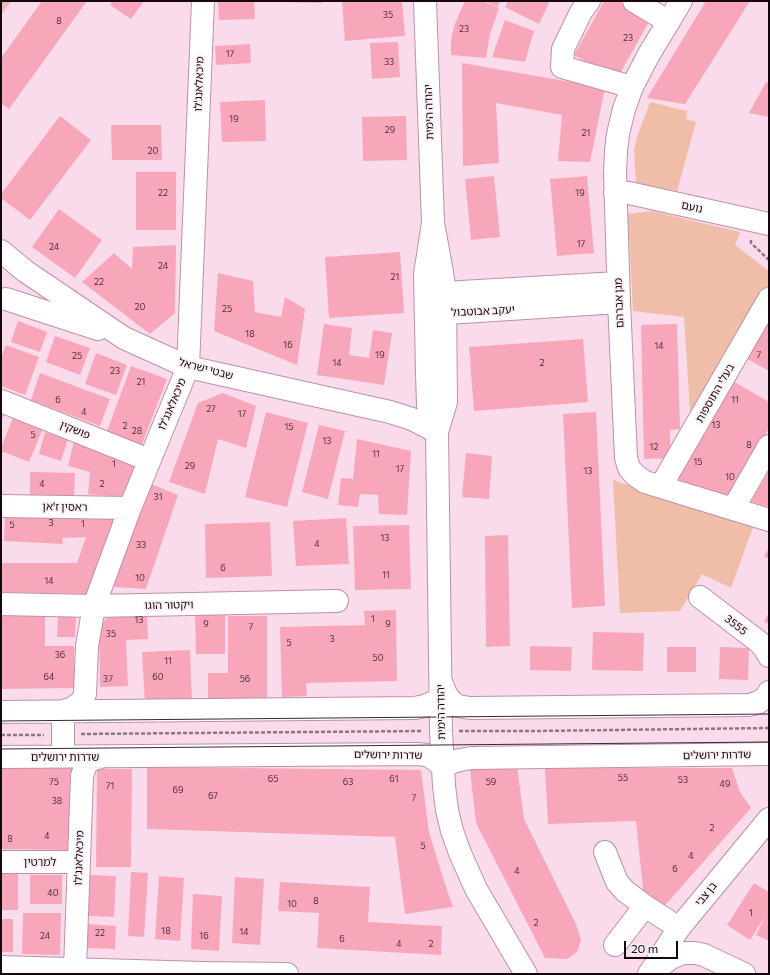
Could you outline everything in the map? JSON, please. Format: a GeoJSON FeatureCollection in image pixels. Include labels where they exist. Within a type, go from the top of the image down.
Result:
{"type":"FeatureCollection","features":[{"type":"Feature","properties":{"kind":"street","name":"מיכאלאנג'לו"},"geometry":{"type":"LineString","coordinates":[[63,711],[71,709],[77,705],[82,701],[85,694],[87,646],[94,606],[130,508],[188,367],[203,1]]}},
{"type":"Feature","properties":{"kind":"street","name":"יהודה הימית"},"geometry":{"type":"LineString","coordinates":[[425,1],[433,223],[442,272],[445,303],[446,402],[437,432]]}},
{"type":"Feature","properties":{"kind":"street"},"geometry":{"type":"LineString","coordinates":[[589,1],[581,12],[563,49],[562,67],[632,87]]}},
{"type":"Feature","properties":{"kind":"street"},"geometry":{"type":"LineString","coordinates":[[634,1],[669,22]]}},
{"type":"Feature","properties":{"kind":"street","name":"מגן אברהם"},"geometry":{"type":"LineString","coordinates":[[681,1],[648,56],[632,87],[624,109],[618,134],[615,193],[626,458],[629,468],[635,475],[645,482],[769,520]]}},
{"type":"Feature","properties":{"kind":"street","name":"נועם"},"geometry":{"type":"LineString","coordinates":[[615,193],[629,193],[769,224]]}},
{"type":"Feature","properties":{"kind":"street","name":"יהודה הימית"},"geometry":{"type":"LineString","coordinates":[[433,223],[425,274],[425,304],[428,405],[437,432],[441,731],[447,810],[452,831],[460,853],[476,889],[529,973]]}},
{"type":"Feature","properties":{"kind":"street","name":"שבטי ישראל"},"geometry":{"type":"LineString","coordinates":[[1,251],[25,271],[124,338],[188,367],[390,412],[412,419],[437,432]]}},
{"type":"Feature","properties":{"kind":"street"},"geometry":{"type":"LineString","coordinates":[[25,271],[3,302],[124,338]]}},
{"type":"Feature","properties":{"kind":"street","name":"יעקב אבוטבול"},"geometry":{"type":"LineString","coordinates":[[425,304],[619,292]]}},
{"type":"Feature","properties":{"kind":"street","name":"בעלי התוספות"},"geometry":{"type":"LineString","coordinates":[[661,486],[769,299]]}},
{"type":"Feature","properties":{"kind":"street"},"geometry":{"type":"LineString","coordinates":[[390,412],[408,403],[418,394],[427,374]]}},
{"type":"Feature","properties":{"kind":"street","name":"פושקין"},"geometry":{"type":"LineString","coordinates":[[1,401],[149,460]]}},
{"type":"Feature","properties":{"kind":"street"},"geometry":{"type":"LineString","coordinates":[[733,509],[769,446]]}},
{"type":"Feature","properties":{"kind":"street","name":"ראסין ז'אן"},"geometry":{"type":"LineString","coordinates":[[1,506],[130,508]]}},
{"type":"Feature","properties":{"kind":"street","name":"3555"},"geometry":{"type":"LineString","coordinates":[[700,597],[759,642],[769,656]]}},
{"type":"Feature","properties":{"kind":"street","name":"ויקטור הוגו"},"geometry":{"type":"LineString","coordinates":[[1,604],[94,606],[337,601]]}},
{"type":"Feature","properties":{"kind":"street"},"geometry":{"type":"LineString","coordinates":[[1,712],[415,708],[432,703],[441,690],[458,706],[470,708],[748,705],[753,704],[766,696]]}},
{"type":"Feature","properties":{"kind":"street"},"geometry":{"type":"LineString","coordinates":[[63,711],[64,757]]}},
{"type":"Feature","properties":{"kind":"street","name":"שדרות ירושלים"},"geometry":{"type":"LineString","coordinates":[[1,757],[417,754],[432,758],[443,768],[452,762],[472,758],[769,754]]}},
{"type":"Feature","properties":{"kind":"street","name":"מיכאלאנג'לו"},"geometry":{"type":"LineString","coordinates":[[75,969],[82,776],[86,764],[93,759],[101,757]]}},
{"type":"Feature","properties":{"kind":"street","name":"בן צבי"},"geometry":{"type":"LineString","coordinates":[[650,974],[679,928],[769,819]]}},
{"type":"Feature","properties":{"kind":"street"},"geometry":{"type":"LineString","coordinates":[[605,852],[617,882],[625,891],[679,928]]}},
{"type":"Feature","properties":{"kind":"street","name":"למרטין"},"geometry":{"type":"LineString","coordinates":[[1,862],[79,862]]}},
{"type":"Feature","properties":{"kind":"street"},"geometry":{"type":"LineString","coordinates":[[615,945],[645,906]]}},
{"type":"Feature","properties":{"kind":"street"},"geometry":{"type":"LineString","coordinates":[[650,974],[671,958],[683,953],[704,955],[744,974]]}},
{"type":"Feature","properties":{"kind":"street"},"geometry":{"type":"LineString","coordinates":[[1,967],[167,973],[287,974]]}},
{"type":"Feature","properties":{"kind":"path"},"geometry":{"type":"LineString","coordinates":[[1,735],[769,728]]}},
{"type":"Feature","properties":{"kind":"shaded area"},"geometry":{"type":"Polygon","coordinates":[[[1,1],[11,1],[1,15],[1,1]]]}},
{"type":"Feature","properties":{"kind":"shaded area"},"geometry":{"type":"Polygon","coordinates":[[[650,102],[687,111],[686,119],[696,122],[677,191],[636,183],[634,150],[638,134],[650,102]]]}},
{"type":"Feature","properties":{"kind":"shaded area"},"geometry":{"type":"Polygon","coordinates":[[[652,211],[740,232],[735,245],[769,271],[769,296],[691,427],[684,317],[633,311],[628,214],[652,211]]]}},
{"type":"Feature","properties":{"kind":"shaded area"},"geometry":{"type":"Polygon","coordinates":[[[613,480],[753,527],[731,588],[702,574],[680,611],[620,613],[613,480]]]}},
{"type":"Feature","properties":{"kind":"building"},"geometry":{"type":"Polygon","coordinates":[[[42,1],[87,1],[9,109],[1,103],[1,58],[42,1]]]}},
{"type":"Feature","properties":{"kind":"building"},"geometry":{"type":"Polygon","coordinates":[[[113,1],[144,1],[131,19],[110,5],[113,1]]]}},
{"type":"Feature","properties":{"kind":"building"},"geometry":{"type":"Polygon","coordinates":[[[218,1],[254,1],[255,19],[219,20],[218,1]]]}},
{"type":"Feature","properties":{"kind":"building"},"geometry":{"type":"Polygon","coordinates":[[[322,1],[322,3],[277,2],[322,1]]]}},
{"type":"Feature","properties":{"kind":"building"},"geometry":{"type":"Polygon","coordinates":[[[342,1],[402,1],[405,36],[345,41],[342,1]]]}},
{"type":"Feature","properties":{"kind":"building"},"geometry":{"type":"Polygon","coordinates":[[[465,1],[482,1],[499,8],[490,34],[486,58],[451,55],[451,40],[454,26],[465,1]]]}},
{"type":"Feature","properties":{"kind":"building"},"geometry":{"type":"Polygon","coordinates":[[[484,1],[500,1],[498,7],[484,1]]]}},
{"type":"Feature","properties":{"kind":"building"},"geometry":{"type":"Polygon","coordinates":[[[508,1],[550,1],[539,24],[505,7],[508,1]]]}},
{"type":"Feature","properties":{"kind":"building"},"geometry":{"type":"Polygon","coordinates":[[[604,1],[621,1],[651,18],[617,79],[574,55],[604,1]]]}},
{"type":"Feature","properties":{"kind":"building"},"geometry":{"type":"Polygon","coordinates":[[[706,1],[750,1],[685,104],[647,98],[706,1]]]}},
{"type":"Feature","properties":{"kind":"building"},"geometry":{"type":"Polygon","coordinates":[[[505,20],[534,31],[525,62],[492,57],[505,20]]]}},
{"type":"Feature","properties":{"kind":"building"},"geometry":{"type":"Polygon","coordinates":[[[398,42],[400,77],[372,79],[370,43],[398,42]]]}},
{"type":"Feature","properties":{"kind":"building"},"geometry":{"type":"Polygon","coordinates":[[[250,44],[251,63],[216,65],[215,46],[250,44]]]}},
{"type":"Feature","properties":{"kind":"building"},"geometry":{"type":"Polygon","coordinates":[[[462,63],[605,88],[590,162],[558,161],[562,115],[496,103],[499,163],[463,166],[462,63]]]}},
{"type":"Feature","properties":{"kind":"building"},"geometry":{"type":"Polygon","coordinates":[[[766,82],[769,83],[769,117],[749,113],[766,82]]]}},
{"type":"Feature","properties":{"kind":"building"},"geometry":{"type":"Polygon","coordinates":[[[265,100],[266,141],[222,142],[220,102],[265,100]]]}},
{"type":"Feature","properties":{"kind":"building"},"geometry":{"type":"Polygon","coordinates":[[[60,116],[91,140],[30,220],[1,198],[1,194],[60,116]]]}},
{"type":"Feature","properties":{"kind":"building"},"geometry":{"type":"Polygon","coordinates":[[[406,116],[407,160],[363,161],[362,117],[406,116]]]}},
{"type":"Feature","properties":{"kind":"building"},"geometry":{"type":"Polygon","coordinates":[[[111,125],[161,125],[162,160],[112,160],[111,125]]]}},
{"type":"Feature","properties":{"kind":"building"},"geometry":{"type":"Polygon","coordinates":[[[136,172],[176,172],[176,230],[136,230],[136,172]]]}},
{"type":"Feature","properties":{"kind":"building"},"geometry":{"type":"Polygon","coordinates":[[[494,176],[500,237],[471,240],[465,179],[494,176]]]}},
{"type":"Feature","properties":{"kind":"building"},"geometry":{"type":"Polygon","coordinates":[[[587,176],[594,253],[557,256],[550,179],[587,176]]]}},
{"type":"Feature","properties":{"kind":"building"},"geometry":{"type":"Polygon","coordinates":[[[59,209],[102,240],[75,278],[32,247],[59,209]]]}},
{"type":"Feature","properties":{"kind":"building"},"geometry":{"type":"Polygon","coordinates":[[[176,245],[175,313],[150,334],[82,282],[114,253],[132,269],[133,247],[176,245]]]}},
{"type":"Feature","properties":{"kind":"building"},"geometry":{"type":"Polygon","coordinates":[[[400,252],[404,313],[329,318],[325,257],[400,252]]]}},
{"type":"Feature","properties":{"kind":"building"},"geometry":{"type":"Polygon","coordinates":[[[218,273],[253,281],[255,312],[281,317],[285,297],[305,309],[297,365],[214,331],[218,273]]]}},
{"type":"Feature","properties":{"kind":"building"},"geometry":{"type":"Polygon","coordinates":[[[769,312],[769,371],[744,357],[769,312]]]}},
{"type":"Feature","properties":{"kind":"building"},"geometry":{"type":"Polygon","coordinates":[[[18,321],[47,332],[40,352],[11,342],[18,321]]]}},
{"type":"Feature","properties":{"kind":"building"},"geometry":{"type":"Polygon","coordinates":[[[324,324],[352,328],[349,355],[369,358],[373,330],[392,333],[384,385],[317,375],[324,324]]]}},
{"type":"Feature","properties":{"kind":"building"},"geometry":{"type":"Polygon","coordinates":[[[677,324],[680,429],[670,430],[670,458],[644,459],[641,325],[677,324]]]}},
{"type":"Feature","properties":{"kind":"building"},"geometry":{"type":"Polygon","coordinates":[[[55,336],[90,348],[80,375],[46,362],[55,336]]]}},
{"type":"Feature","properties":{"kind":"building"},"geometry":{"type":"Polygon","coordinates":[[[583,339],[588,402],[474,411],[469,347],[583,339]]]}},
{"type":"Feature","properties":{"kind":"building"},"geometry":{"type":"Polygon","coordinates":[[[6,345],[39,357],[25,395],[1,386],[1,358],[6,345]]]}},
{"type":"Feature","properties":{"kind":"building"},"geometry":{"type":"Polygon","coordinates":[[[96,353],[127,365],[116,395],[85,384],[96,353]]]}},
{"type":"Feature","properties":{"kind":"building"},"geometry":{"type":"Polygon","coordinates":[[[131,366],[167,379],[141,447],[106,434],[131,366]]]}},
{"type":"Feature","properties":{"kind":"building"},"geometry":{"type":"Polygon","coordinates":[[[40,373],[110,399],[100,426],[31,400],[40,373]]]}},
{"type":"Feature","properties":{"kind":"building"},"geometry":{"type":"Polygon","coordinates":[[[731,380],[769,402],[769,428],[730,498],[681,487],[676,468],[731,380]]]}},
{"type":"Feature","properties":{"kind":"building"},"geometry":{"type":"Polygon","coordinates":[[[223,393],[256,406],[246,448],[218,439],[205,494],[169,482],[198,403],[223,393]]]}},
{"type":"Feature","properties":{"kind":"building"},"geometry":{"type":"Polygon","coordinates":[[[1,410],[5,412],[1,422],[1,410]]]}},
{"type":"Feature","properties":{"kind":"building"},"geometry":{"type":"Polygon","coordinates":[[[266,412],[308,423],[287,507],[245,497],[266,412]]]}},
{"type":"Feature","properties":{"kind":"building"},"geometry":{"type":"Polygon","coordinates":[[[596,412],[605,606],[572,608],[563,414],[596,412]]]}},
{"type":"Feature","properties":{"kind":"building"},"geometry":{"type":"Polygon","coordinates":[[[14,415],[44,426],[29,462],[1,451],[14,415]]]}},
{"type":"Feature","properties":{"kind":"building"},"geometry":{"type":"Polygon","coordinates":[[[319,425],[345,431],[328,499],[302,492],[319,425]]]}},
{"type":"Feature","properties":{"kind":"building"},"geometry":{"type":"Polygon","coordinates":[[[45,432],[68,439],[61,461],[39,454],[45,432]]]}},
{"type":"Feature","properties":{"kind":"building"},"geometry":{"type":"Polygon","coordinates":[[[357,439],[411,451],[407,515],[379,514],[378,495],[360,494],[358,507],[338,505],[341,478],[353,479],[357,439]]]}},
{"type":"Feature","properties":{"kind":"building"},"geometry":{"type":"Polygon","coordinates":[[[74,441],[137,463],[123,497],[88,494],[90,472],[68,466],[74,441]]]}},
{"type":"Feature","properties":{"kind":"building"},"geometry":{"type":"Polygon","coordinates":[[[466,453],[492,456],[489,499],[462,497],[466,453]]]}},
{"type":"Feature","properties":{"kind":"building"},"geometry":{"type":"Polygon","coordinates":[[[769,471],[769,507],[751,502],[769,471]]]}},
{"type":"Feature","properties":{"kind":"building"},"geometry":{"type":"Polygon","coordinates":[[[30,472],[75,473],[74,496],[30,495],[30,472]]]}},
{"type":"Feature","properties":{"kind":"building"},"geometry":{"type":"Polygon","coordinates":[[[151,484],[178,495],[146,589],[113,587],[151,484]]]}},
{"type":"Feature","properties":{"kind":"building"},"geometry":{"type":"Polygon","coordinates":[[[5,516],[115,516],[88,594],[1,592],[1,563],[77,563],[86,537],[62,538],[63,544],[4,541],[5,516]]]}},
{"type":"Feature","properties":{"kind":"building"},"geometry":{"type":"Polygon","coordinates":[[[346,518],[349,564],[296,566],[293,521],[346,518]]]}},
{"type":"Feature","properties":{"kind":"building"},"geometry":{"type":"Polygon","coordinates":[[[270,522],[272,576],[206,578],[205,524],[270,522]]]}},
{"type":"Feature","properties":{"kind":"building"},"geometry":{"type":"Polygon","coordinates":[[[409,525],[411,589],[355,590],[353,526],[409,525]]]}},
{"type":"Feature","properties":{"kind":"building"},"geometry":{"type":"Polygon","coordinates":[[[508,535],[510,646],[486,647],[485,536],[508,535]]]}},
{"type":"Feature","properties":{"kind":"building"},"geometry":{"type":"Polygon","coordinates":[[[769,548],[769,559],[764,556],[769,548]]]}},
{"type":"Feature","properties":{"kind":"building"},"geometry":{"type":"Polygon","coordinates":[[[396,610],[397,681],[306,683],[307,696],[282,697],[280,627],[365,625],[364,611],[396,610]]]}},
{"type":"Feature","properties":{"kind":"building"},"geometry":{"type":"Polygon","coordinates":[[[147,611],[148,639],[126,640],[128,686],[100,687],[99,626],[111,613],[147,611]]]}},
{"type":"Feature","properties":{"kind":"building"},"geometry":{"type":"Polygon","coordinates":[[[195,612],[225,612],[225,654],[196,654],[195,612]]]}},
{"type":"Feature","properties":{"kind":"building"},"geometry":{"type":"Polygon","coordinates":[[[769,612],[769,624],[764,622],[769,612]]]}},
{"type":"Feature","properties":{"kind":"building"},"geometry":{"type":"Polygon","coordinates":[[[1,615],[45,615],[45,646],[74,646],[74,688],[1,689],[1,615]]]}},
{"type":"Feature","properties":{"kind":"building"},"geometry":{"type":"Polygon","coordinates":[[[58,616],[76,617],[75,637],[57,637],[58,616]]]}},
{"type":"Feature","properties":{"kind":"building"},"geometry":{"type":"Polygon","coordinates":[[[228,616],[267,616],[267,702],[208,702],[208,673],[228,673],[228,616]]]}},
{"type":"Feature","properties":{"kind":"building"},"geometry":{"type":"Polygon","coordinates":[[[593,632],[644,633],[643,671],[592,670],[593,632]]]}},
{"type":"Feature","properties":{"kind":"building"},"geometry":{"type":"Polygon","coordinates":[[[530,646],[572,647],[571,671],[530,670],[530,646]]]}},
{"type":"Feature","properties":{"kind":"building"},"geometry":{"type":"Polygon","coordinates":[[[667,647],[696,647],[696,672],[667,672],[667,647]]]}},
{"type":"Feature","properties":{"kind":"building"},"geometry":{"type":"Polygon","coordinates":[[[720,647],[749,648],[748,680],[719,679],[720,647]]]}},
{"type":"Feature","properties":{"kind":"building"},"geometry":{"type":"Polygon","coordinates":[[[190,650],[192,701],[145,703],[142,652],[190,650]]]}},
{"type":"Feature","properties":{"kind":"building"},"geometry":{"type":"Polygon","coordinates":[[[1,765],[72,766],[71,850],[1,849],[1,765]]]}},
{"type":"Feature","properties":{"kind":"building"},"geometry":{"type":"Polygon","coordinates":[[[517,766],[524,819],[576,924],[581,940],[577,952],[567,959],[545,958],[476,823],[470,770],[517,766]]]}},
{"type":"Feature","properties":{"kind":"building"},"geometry":{"type":"Polygon","coordinates":[[[147,767],[421,770],[429,832],[453,907],[405,914],[395,837],[147,829],[147,767]]]}},
{"type":"Feature","properties":{"kind":"building"},"geometry":{"type":"Polygon","coordinates":[[[545,768],[732,768],[740,792],[751,808],[660,911],[644,898],[636,821],[548,824],[545,768]]]}},
{"type":"Feature","properties":{"kind":"building"},"geometry":{"type":"Polygon","coordinates":[[[97,769],[132,769],[131,867],[96,867],[97,769]]]}},
{"type":"Feature","properties":{"kind":"building"},"geometry":{"type":"Polygon","coordinates":[[[131,872],[148,873],[144,937],[128,936],[131,872]]]}},
{"type":"Feature","properties":{"kind":"building"},"geometry":{"type":"Polygon","coordinates":[[[1,873],[18,873],[18,910],[1,910],[1,873]]]}},
{"type":"Feature","properties":{"kind":"building"},"geometry":{"type":"Polygon","coordinates":[[[30,875],[62,875],[62,904],[30,904],[30,875]]]}},
{"type":"Feature","properties":{"kind":"building"},"geometry":{"type":"Polygon","coordinates":[[[90,875],[116,876],[114,917],[88,916],[90,875]]]}},
{"type":"Feature","properties":{"kind":"building"},"geometry":{"type":"Polygon","coordinates":[[[159,876],[184,878],[180,941],[155,939],[159,876]]]}},
{"type":"Feature","properties":{"kind":"building"},"geometry":{"type":"Polygon","coordinates":[[[235,877],[264,879],[260,945],[232,943],[235,877]]]}},
{"type":"Feature","properties":{"kind":"building"},"geometry":{"type":"Polygon","coordinates":[[[280,882],[370,887],[368,922],[442,926],[441,955],[317,948],[319,913],[278,911],[280,882]]]}},
{"type":"Feature","properties":{"kind":"building"},"geometry":{"type":"Polygon","coordinates":[[[754,883],[769,892],[769,941],[756,935],[766,915],[750,940],[727,925],[754,883]]]}},
{"type":"Feature","properties":{"kind":"building"},"geometry":{"type":"Polygon","coordinates":[[[193,894],[222,896],[219,951],[191,949],[193,894]]]}},
{"type":"Feature","properties":{"kind":"building"},"geometry":{"type":"Polygon","coordinates":[[[23,913],[61,913],[60,955],[22,954],[23,913]]]}},
{"type":"Feature","properties":{"kind":"building"},"geometry":{"type":"Polygon","coordinates":[[[1,919],[13,919],[13,952],[1,952],[1,919]]]}},
{"type":"Feature","properties":{"kind":"building"},"geometry":{"type":"Polygon","coordinates":[[[87,924],[116,926],[115,949],[86,948],[87,924]]]}},
{"type":"Feature","properties":{"kind":"tram line"},"geometry":{"type":"LineString","coordinates":[[1,721],[769,714]]}},
{"type":"Feature","properties":{"kind":"tram line"},"geometry":{"type":"LineString","coordinates":[[1,749],[769,742]]}}]}
